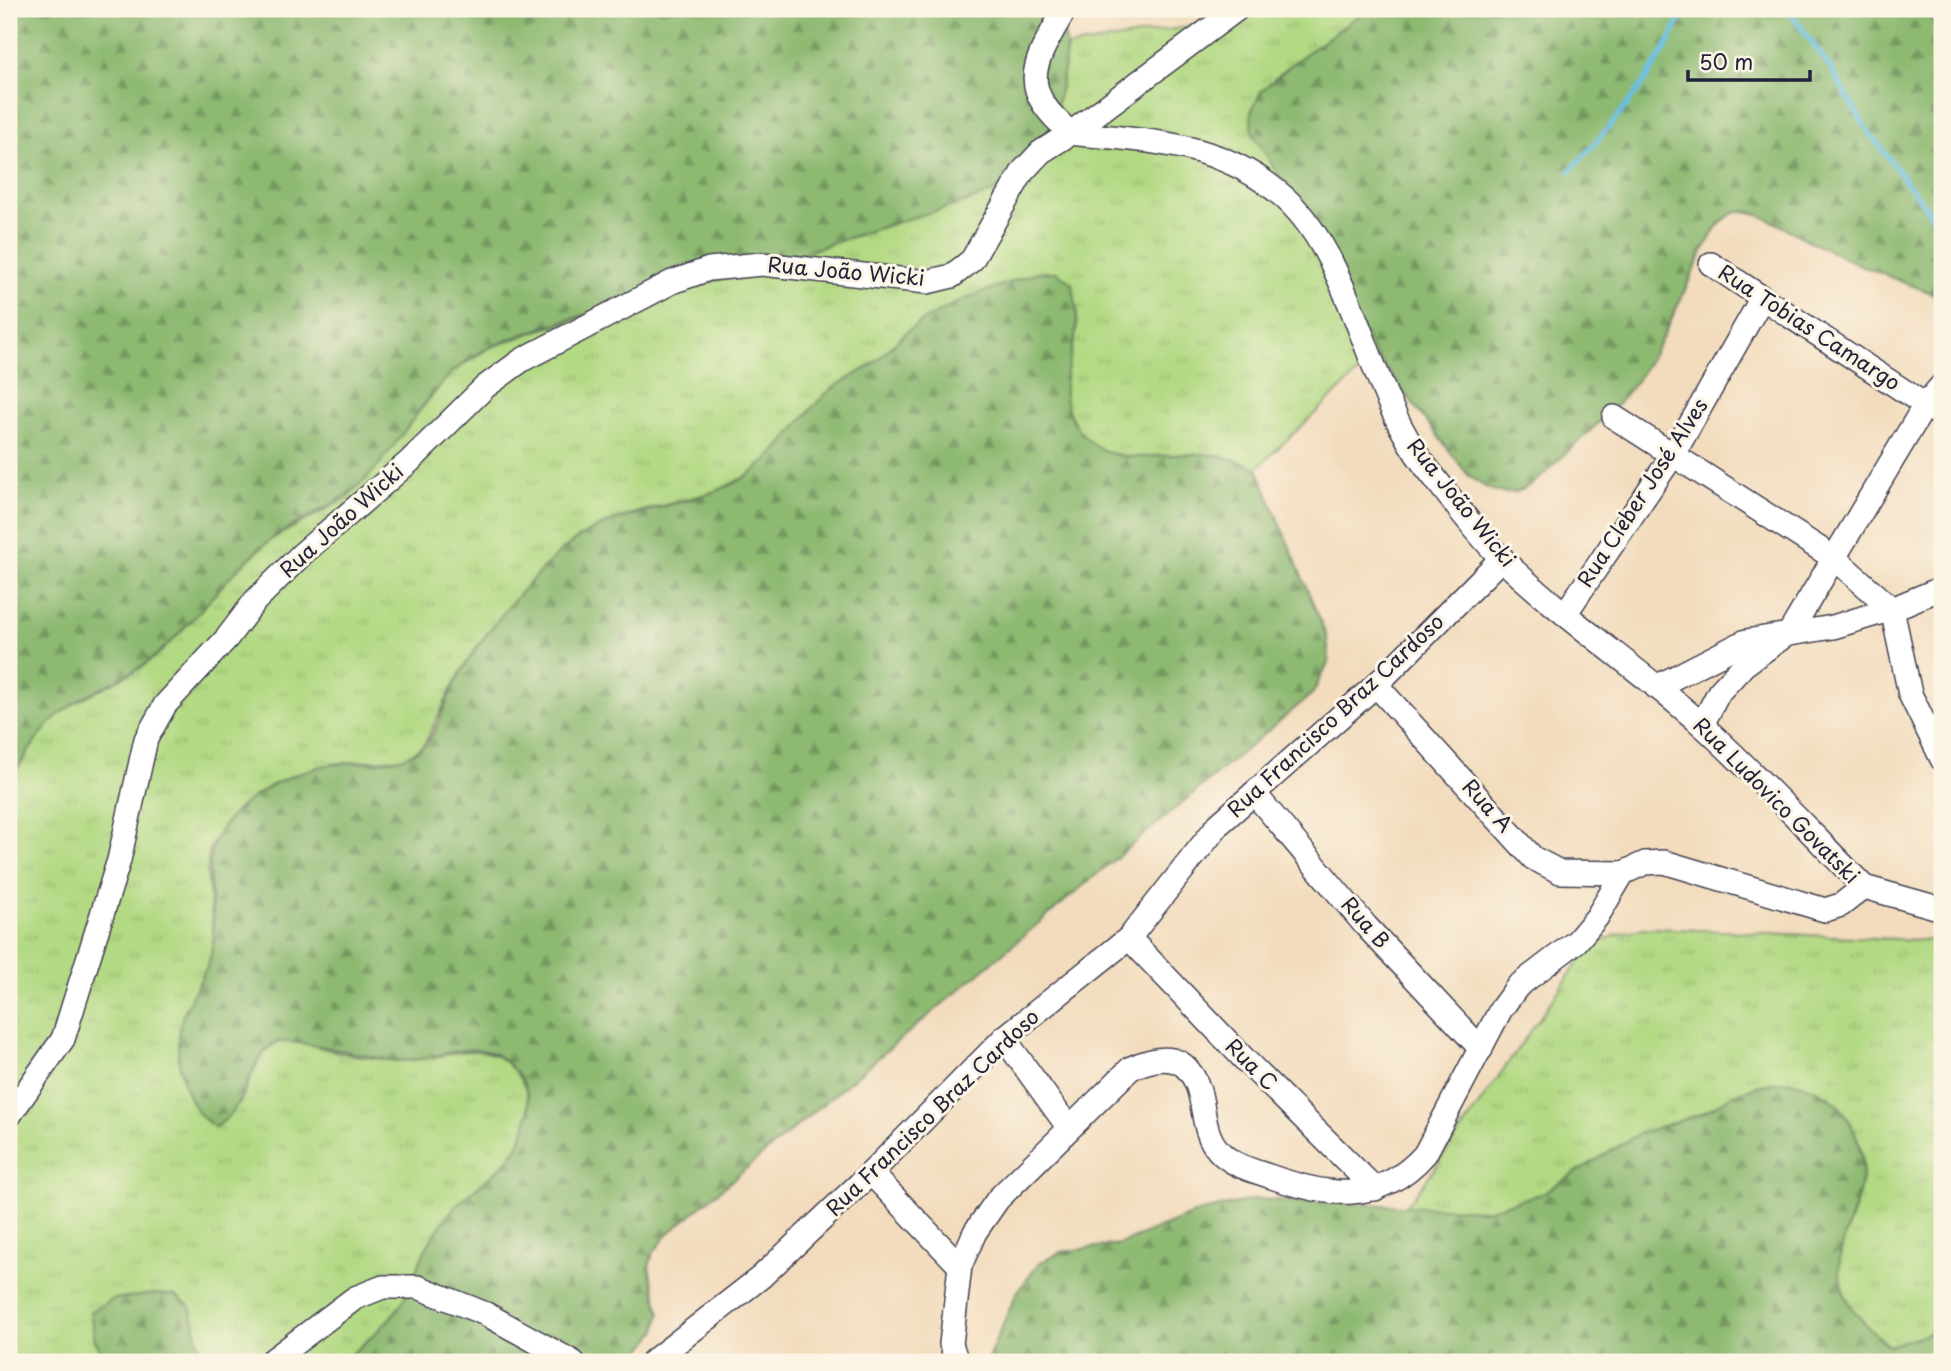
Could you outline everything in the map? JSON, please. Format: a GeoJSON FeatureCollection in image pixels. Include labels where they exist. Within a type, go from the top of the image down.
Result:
{"type":"FeatureCollection","features":[{"type":"Feature","properties":{"kind":"street"},"geometry":{"type":"LineString","coordinates":[[1065,9],[1040,54],[1034,79],[1039,99],[1051,116],[1071,133],[1237,9]]}},
{"type":"Feature","properties":{"kind":"street","name":"Rua João Wicki"},"geometry":{"type":"LineString","coordinates":[[9,1116],[64,1039],[119,860],[146,739],[165,705],[227,638],[255,601],[302,554],[410,461],[485,387],[522,360],[672,282],[709,269],[762,264],[927,282],[952,276],[972,260],[1023,171],[1041,152],[1071,133],[1189,147],[1231,160],[1287,200],[1317,239],[1340,285],[1397,423],[1424,464],[1502,558],[1564,614],[1656,687]]}},
{"type":"Feature","properties":{"kind":"street","name":"Rua Tobias Camargo"},"geometry":{"type":"LineString","coordinates":[[1711,264],[1934,410]]}},
{"type":"Feature","properties":{"kind":"street","name":"Rua Cleber José Alves"},"geometry":{"type":"LineString","coordinates":[[1564,614],[1673,455],[1762,298]]}},
{"type":"Feature","properties":{"kind":"street"},"geometry":{"type":"LineString","coordinates":[[1702,725],[1718,692],[1744,665],[1790,632],[1834,558],[1934,410],[1942,386]]}},
{"type":"Feature","properties":{"kind":"street"},"geometry":{"type":"LineString","coordinates":[[1614,417],[1834,558],[1892,609],[1910,694],[1942,759]]}},
{"type":"Feature","properties":{"kind":"street","name":"Rua Francisco Braz Cardoso"},"geometry":{"type":"LineString","coordinates":[[652,1362],[761,1277],[871,1173],[1004,1038],[1129,938],[1219,824],[1376,685],[1502,558]]}},
{"type":"Feature","properties":{"kind":"street"},"geometry":{"type":"LineString","coordinates":[[1656,687],[1746,641],[1833,627],[1892,609],[1942,588]]}},
{"type":"Feature","properties":{"kind":"street","name":"Rua A"},"geometry":{"type":"LineString","coordinates":[[1376,685],[1533,858],[1560,872],[1623,873]]}},
{"type":"Feature","properties":{"kind":"street","name":"Rua Ludovico Govatski"},"geometry":{"type":"LineString","coordinates":[[1623,873],[1645,863],[1664,862],[1825,910],[1841,905],[1864,887],[1702,725],[1656,687]]}},
{"type":"Feature","properties":{"kind":"street","name":"Rua B"},"geometry":{"type":"LineString","coordinates":[[1254,793],[1366,926],[1481,1049]]}},
{"type":"Feature","properties":{"kind":"street"},"geometry":{"type":"LineString","coordinates":[[957,1362],[951,1345],[960,1266],[975,1232],[998,1199],[1131,1069],[1151,1059],[1172,1060],[1189,1069],[1198,1087],[1206,1132],[1219,1151],[1239,1166],[1306,1189],[1343,1194],[1375,1189],[1408,1173],[1425,1154],[1501,1009],[1518,986],[1577,941],[1597,917],[1623,873]]}},
{"type":"Feature","properties":{"kind":"street"},"geometry":{"type":"LineString","coordinates":[[1864,887],[1942,909]]}},
{"type":"Feature","properties":{"kind":"street","name":"Rua C"},"geometry":{"type":"LineString","coordinates":[[1129,938],[1248,1063],[1375,1189]]}},
{"type":"Feature","properties":{"kind":"street"},"geometry":{"type":"LineString","coordinates":[[1004,1038],[1069,1128]]}},
{"type":"Feature","properties":{"kind":"street"},"geometry":{"type":"LineString","coordinates":[[871,1173],[960,1266]]}},
{"type":"Feature","properties":{"kind":"street"},"geometry":{"type":"LineString","coordinates":[[270,1362],[355,1298],[383,1287],[418,1287],[486,1314],[573,1362]]}},
{"type":"Feature","properties":{"kind":"green space"},"geometry":{"type":"Polygon","coordinates":[[[9,9],[1058,9],[1066,50],[1058,101],[1046,138],[1030,168],[1007,186],[976,199],[743,272],[541,328],[470,358],[437,388],[367,478],[344,497],[268,542],[239,568],[174,639],[150,660],[87,696],[55,718],[38,738],[9,782],[9,9]]]}},
{"type":"Feature","properties":{"kind":"green space"},"geometry":{"type":"Polygon","coordinates":[[[1247,9],[1368,9],[1293,63],[1293,197],[1376,356],[1257,468],[1227,458],[1129,457],[1107,451],[1087,441],[1073,423],[1065,397],[1065,376],[1077,307],[1039,272],[947,309],[910,330],[874,363],[830,390],[775,453],[749,475],[717,491],[632,514],[588,532],[561,551],[478,645],[454,684],[424,745],[405,758],[332,764],[225,823],[210,848],[207,873],[214,940],[208,968],[182,1018],[240,1103],[262,1056],[280,1041],[299,1042],[340,1053],[390,1060],[415,1060],[468,1051],[492,1054],[513,1070],[525,1087],[529,1111],[525,1131],[517,1148],[504,1164],[443,1222],[431,1240],[410,1289],[399,1307],[376,1333],[342,1362],[203,1362],[190,1306],[95,1340],[107,1362],[9,1362],[9,782],[37,738],[54,718],[76,702],[141,668],[162,651],[231,575],[270,540],[347,498],[451,373],[489,348],[540,330],[748,270],[977,197],[1017,180],[1050,129],[1067,47],[1186,27],[1247,9]]]}},
{"type":"Feature","properties":{"kind":"green space"},"geometry":{"type":"Polygon","coordinates":[[[1368,9],[1925,9],[1942,38],[1942,297],[1844,258],[1764,217],[1751,212],[1738,212],[1725,219],[1710,239],[1657,347],[1619,402],[1531,485],[1509,493],[1484,486],[1469,476],[1376,356],[1293,197],[1252,133],[1251,112],[1261,91],[1293,63],[1368,9]]]}},
{"type":"Feature","properties":{"kind":"green space"},"geometry":{"type":"Polygon","coordinates":[[[1039,272],[1057,272],[1072,283],[1077,323],[1065,395],[1074,422],[1092,443],[1120,456],[1207,454],[1257,468],[1327,637],[1329,661],[1313,693],[668,1234],[653,1253],[649,1267],[660,1313],[657,1330],[632,1362],[342,1362],[376,1333],[399,1307],[427,1247],[449,1214],[460,1201],[506,1163],[515,1151],[527,1119],[528,1095],[521,1079],[509,1065],[485,1051],[459,1051],[400,1061],[283,1042],[275,1043],[265,1050],[235,1109],[226,1119],[215,1127],[204,1118],[195,1107],[182,1078],[179,1032],[186,1008],[211,953],[214,927],[210,883],[211,854],[224,825],[234,813],[259,793],[304,771],[335,764],[401,758],[420,749],[432,736],[455,683],[476,649],[517,596],[561,551],[604,524],[702,496],[748,475],[770,457],[828,392],[874,363],[923,320],[955,304],[1039,272]]]}},
{"type":"Feature","properties":{"kind":"green space"},"geometry":{"type":"Polygon","coordinates":[[[1654,928],[1942,941],[1942,1362],[1906,1362],[1866,1326],[1847,1300],[1840,1276],[1841,1252],[1862,1179],[1861,1153],[1851,1125],[1828,1095],[1706,1111],[1643,1154],[1519,1216],[1392,1217],[1412,1199],[1429,1176],[1583,956],[1599,943],[1616,935],[1654,928]]]}},
{"type":"Feature","properties":{"kind":"green space"},"geometry":{"type":"Polygon","coordinates":[[[1790,1081],[1825,1094],[1839,1106],[1850,1122],[1859,1146],[1862,1168],[1860,1188],[1842,1244],[1839,1263],[1841,1283],[1848,1302],[1860,1318],[1889,1346],[1929,1333],[1942,1320],[1942,1362],[990,1362],[988,1359],[1016,1294],[1039,1263],[1061,1252],[1120,1244],[1198,1212],[1255,1199],[1487,1210],[1541,1194],[1638,1134],[1703,1113],[1735,1094],[1760,1085],[1790,1081]]]}},
{"type":"Feature","properties":{"kind":"green space"},"geometry":{"type":"Polygon","coordinates":[[[154,1294],[174,1295],[190,1306],[203,1362],[107,1362],[95,1340],[90,1312],[113,1299],[154,1294]]]}},
{"type":"Feature","properties":{"kind":"waterway"},"geometry":{"type":"LineString","coordinates":[[1569,172],[1603,135],[1649,75],[1684,9]]}},
{"type":"Feature","properties":{"kind":"waterway"},"geometry":{"type":"LineString","coordinates":[[1788,9],[1831,69],[1865,127],[1942,229]]}}]}
